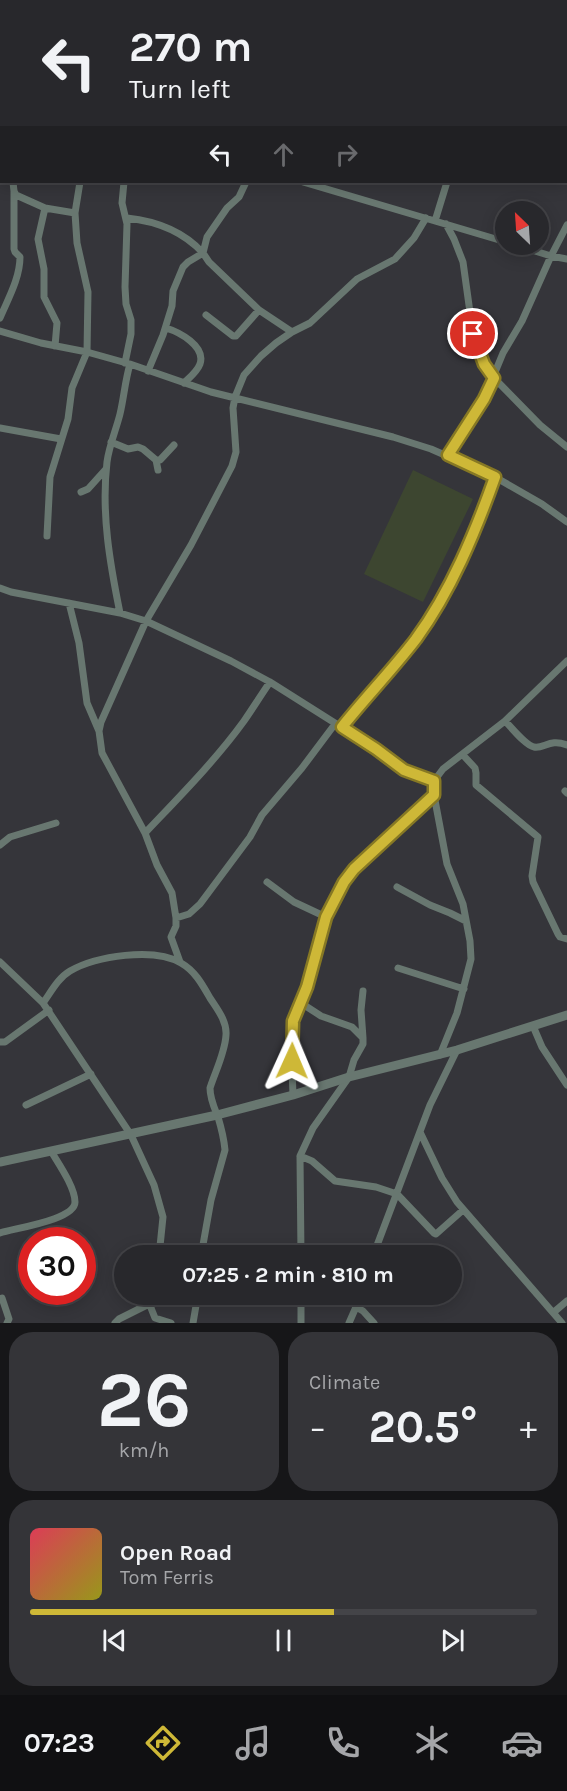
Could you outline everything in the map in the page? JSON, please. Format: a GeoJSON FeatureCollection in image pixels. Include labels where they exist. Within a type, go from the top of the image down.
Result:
{"type":"FeatureCollection","features":[{"type":"Feature","properties":{"kind":"street"},"geometry":{"type":"LineString","coordinates":[[0,318],[17,276],[20,260],[19,254],[14,251],[13,183]]}},
{"type":"Feature","properties":{"kind":"street"},"geometry":{"type":"LineString","coordinates":[[47,536],[50,477],[68,419],[72,388],[87,352],[89,302],[76,243],[75,213],[80,183]]}},
{"type":"Feature","properties":{"kind":"street"},"geometry":{"type":"LineString","coordinates":[[120,613],[109,558],[105,513],[106,469],[119,416],[131,334],[131,320],[124,286],[127,218],[122,203],[124,183]]}},
{"type":"Feature","properties":{"kind":"street"},"geometry":{"type":"LineString","coordinates":[[148,370],[165,328],[172,306],[173,291],[183,267],[203,253],[207,237],[227,208],[239,197],[246,183]]}},
{"type":"Feature","properties":{"kind":"street"},"geometry":{"type":"LineString","coordinates":[[312,183],[495,239]]}},
{"type":"Feature","properties":{"kind":"street"},"geometry":{"type":"LineString","coordinates":[[435,221],[447,183]]}},
{"type":"Feature","properties":{"kind":"street"},"geometry":{"type":"LineString","coordinates":[[14,191],[16,195],[45,208],[75,213]]}},
{"type":"Feature","properties":{"kind":"street"},"geometry":{"type":"LineString","coordinates":[[45,208],[38,239],[44,269],[44,297],[57,322],[55,346]]}},
{"type":"Feature","properties":{"kind":"street"},"geometry":{"type":"LineString","coordinates":[[127,218],[153,222],[190,241],[259,310],[292,332]]}},
{"type":"Feature","properties":{"kind":"street"},"geometry":{"type":"LineString","coordinates":[[99,731],[146,621],[191,545],[232,466],[236,452],[233,408],[240,383],[249,369],[276,343],[310,323],[357,279],[395,259],[414,238],[426,218]]}},
{"type":"Feature","properties":{"kind":"street"},"geometry":{"type":"LineString","coordinates":[[446,224],[463,262],[469,316],[484,364],[494,378],[540,425],[567,447]]}},
{"type":"Feature","properties":{"kind":"street"},"geometry":{"type":"LineString","coordinates":[[448,455],[484,399],[503,353],[522,321],[550,256],[567,225]]}},
{"type":"Feature","properties":{"kind":"street"},"geometry":{"type":"LineString","coordinates":[[547,255],[567,259]]}},
{"type":"Feature","properties":{"kind":"street"},"geometry":{"type":"LineString","coordinates":[[206,315],[236,336],[259,310]]}},
{"type":"Feature","properties":{"kind":"street"},"geometry":{"type":"LineString","coordinates":[[165,328],[187,337],[199,354],[200,365],[184,383]]}},
{"type":"Feature","properties":{"kind":"street"},"geometry":{"type":"LineString","coordinates":[[0,331],[127,363],[184,383],[393,437],[448,455],[495,477],[542,504],[567,522]]}},
{"type":"Feature","properties":{"kind":"street"},"geometry":{"type":"LineString","coordinates":[[0,428],[61,439]]}},
{"type":"Feature","properties":{"kind":"street"},"geometry":{"type":"LineString","coordinates":[[111,442],[128,449],[138,447],[143,449],[156,460],[158,470]]}},
{"type":"Feature","properties":{"kind":"street"},"geometry":{"type":"LineString","coordinates":[[156,460],[174,445]]}},
{"type":"Feature","properties":{"kind":"street"},"geometry":{"type":"LineString","coordinates":[[81,492],[88,489],[106,469]]}},
{"type":"Feature","properties":{"kind":"street"},"geometry":{"type":"LineString","coordinates":[[176,918],[189,914],[200,904],[250,837],[262,815],[416,638],[443,596],[481,517],[495,477]]}},
{"type":"Feature","properties":{"kind":"street"},"geometry":{"type":"LineString","coordinates":[[0,588],[120,613],[146,621],[270,682],[376,749],[404,770],[434,781]]}},
{"type":"Feature","properties":{"kind":"street"},"geometry":{"type":"LineString","coordinates":[[69,603],[80,643],[87,703],[99,731],[102,753],[145,833],[157,865],[172,893],[176,926],[171,937],[180,962]]}},
{"type":"Feature","properties":{"kind":"street"},"geometry":{"type":"LineString","coordinates":[[440,1054],[457,1013],[471,958],[463,904],[447,864],[434,795],[434,781],[443,770],[505,721],[567,661]]}},
{"type":"Feature","properties":{"kind":"street"},"geometry":{"type":"LineString","coordinates":[[145,833],[218,753],[243,722],[270,682]]}},
{"type":"Feature","properties":{"kind":"street"},"geometry":{"type":"LineString","coordinates":[[505,721],[532,746],[538,747],[555,742],[567,745]]}},
{"type":"Feature","properties":{"kind":"street"},"geometry":{"type":"LineString","coordinates":[[463,755],[475,768],[476,785],[538,837],[533,882],[560,938],[567,939]]}},
{"type":"Feature","properties":{"kind":"street"},"geometry":{"type":"LineString","coordinates":[[293,1095],[291,1044],[293,1021],[307,987],[326,917],[344,882],[354,869],[434,795]]}},
{"type":"Feature","properties":{"kind":"street"},"geometry":{"type":"LineString","coordinates":[[0,844],[10,837],[56,823]]}},
{"type":"Feature","properties":{"kind":"street"},"geometry":{"type":"LineString","coordinates":[[267,882],[294,902],[326,917]]}},
{"type":"Feature","properties":{"kind":"street"},"geometry":{"type":"LineString","coordinates":[[397,886],[430,905],[466,921]]}},
{"type":"Feature","properties":{"kind":"street"},"geometry":{"type":"LineString","coordinates":[[44,1003],[70,970],[97,960],[123,955],[166,957],[180,962],[199,979],[222,1017],[225,1027],[224,1044],[210,1088],[210,1097],[218,1115],[225,1150],[211,1200],[203,1245]]}},
{"type":"Feature","properties":{"kind":"street"},"geometry":{"type":"LineString","coordinates":[[0,962],[44,1003],[131,1135],[154,1185],[163,1216],[160,1245]]}},
{"type":"Feature","properties":{"kind":"street"},"geometry":{"type":"LineString","coordinates":[[398,968],[464,989]]}},
{"type":"Feature","properties":{"kind":"street"},"geometry":{"type":"LineString","coordinates":[[301,1245],[300,1156],[313,1128],[349,1077],[354,1060],[363,1044],[361,1010],[363,991]]}},
{"type":"Feature","properties":{"kind":"street"},"geometry":{"type":"LineString","coordinates":[[301,1003],[321,1016],[352,1027],[363,1038]]}},
{"type":"Feature","properties":{"kind":"street"},"geometry":{"type":"LineString","coordinates":[[0,1042],[5,1042],[49,1010]]}},
{"type":"Feature","properties":{"kind":"street"},"geometry":{"type":"LineString","coordinates":[[0,1162],[218,1115],[349,1077],[457,1050],[567,1015]]}},
{"type":"Feature","properties":{"kind":"street"},"geometry":{"type":"LineString","coordinates":[[533,1026],[542,1047],[567,1085]]}},
{"type":"Feature","properties":{"kind":"street"},"geometry":{"type":"LineString","coordinates":[[377,1245],[429,1105],[457,1050]]}},
{"type":"Feature","properties":{"kind":"street"},"geometry":{"type":"LineString","coordinates":[[26,1105],[91,1074]]}},
{"type":"Feature","properties":{"kind":"street"},"geometry":{"type":"LineString","coordinates":[[420,1132],[442,1178],[464,1210],[562,1323]]}},
{"type":"Feature","properties":{"kind":"street"},"geometry":{"type":"LineString","coordinates":[[0,1233],[62,1216],[72,1209],[75,1202],[71,1189],[51,1151]]}},
{"type":"Feature","properties":{"kind":"street"},"geometry":{"type":"LineString","coordinates":[[300,1156],[312,1161],[335,1181],[376,1187],[397,1194],[436,1234],[464,1210]]}},
{"type":"Feature","properties":{"kind":"street"},"geometry":{"type":"LineString","coordinates":[[2,1298],[9,1320],[7,1323]]}},
{"type":"Feature","properties":{"kind":"street"},"geometry":{"type":"LineString","coordinates":[[554,1312],[567,1301]]}},
{"type":"Feature","properties":{"kind":"street"},"geometry":{"type":"LineString","coordinates":[[115,1323],[142,1305]]}},
{"type":"Feature","properties":{"kind":"street"},"geometry":{"type":"LineString","coordinates":[[152,1305],[155,1318],[171,1323]]}},
{"type":"Feature","properties":{"kind":"street"},"geometry":{"type":"LineString","coordinates":[[193,1323],[196,1305]]}},
{"type":"Feature","properties":{"kind":"street"},"geometry":{"type":"LineString","coordinates":[[301,1305],[301,1323]]}},
{"type":"Feature","properties":{"kind":"street"},"geometry":{"type":"LineString","coordinates":[[349,1323],[356,1307],[374,1323]]}},
{"type":"Feature","properties":{"kind":"green space"},"geometry":{"type":"Polygon","coordinates":[[[413,470],[473,499],[423,602],[364,574],[413,470]]]}},
{"type":"Feature","properties":{"kind":"route"},"geometry":{"type":"LineString","coordinates":[[292,1061],[293,1021],[307,987],[326,917],[344,882],[354,869],[434,795],[434,781],[404,770],[342,727],[416,638],[443,596],[481,517],[495,477],[448,455],[484,399],[494,378],[484,364],[473,334]]}}]}
